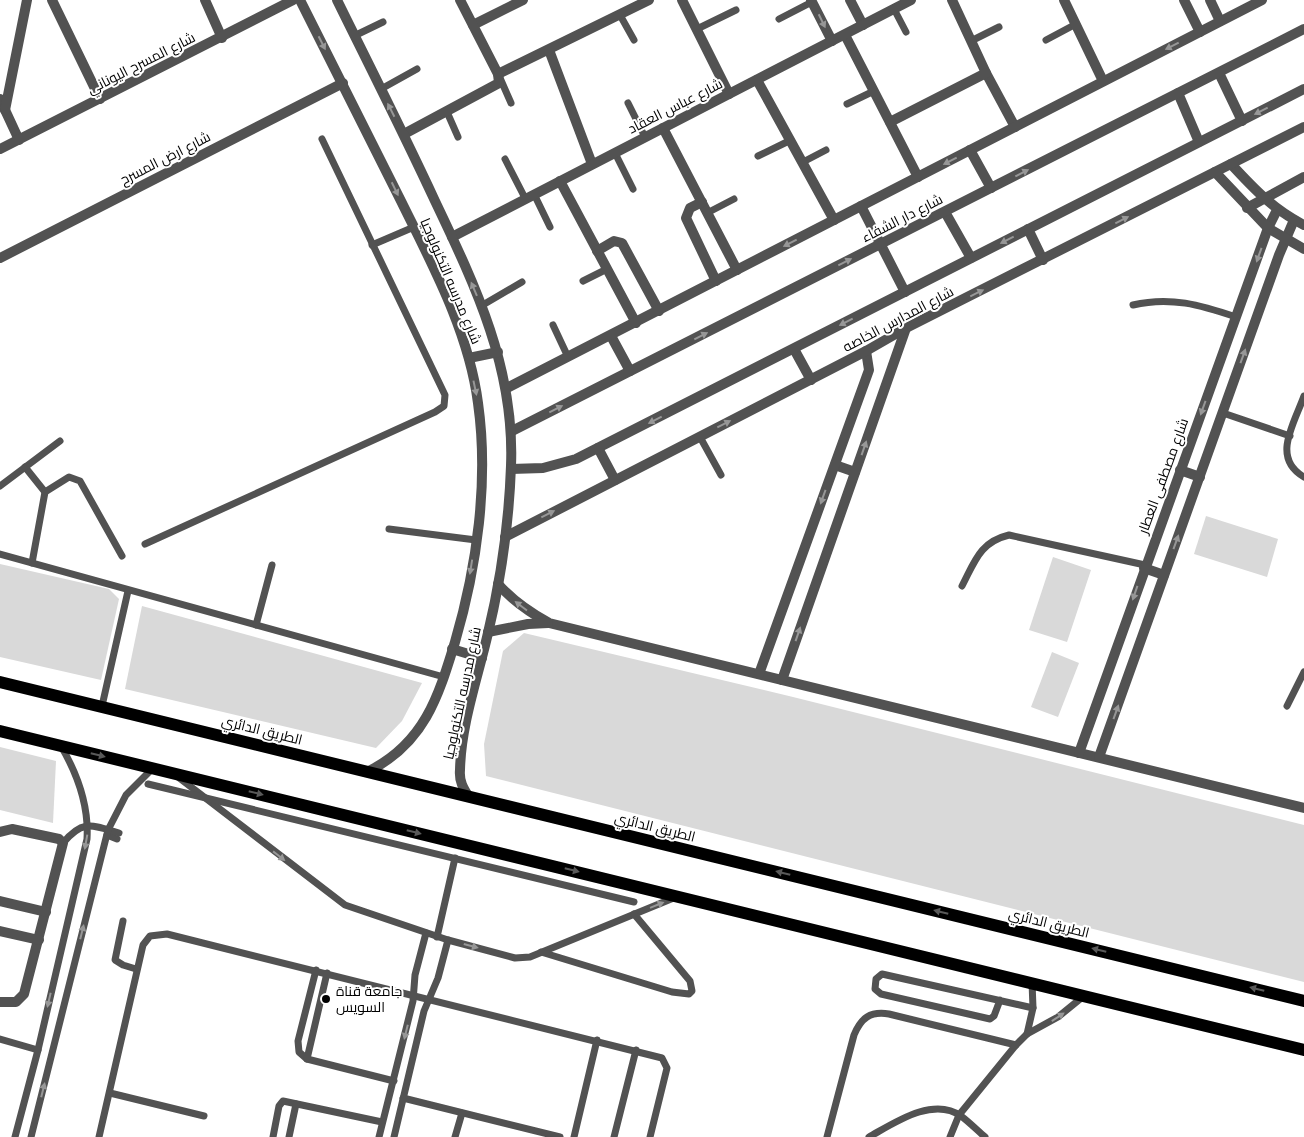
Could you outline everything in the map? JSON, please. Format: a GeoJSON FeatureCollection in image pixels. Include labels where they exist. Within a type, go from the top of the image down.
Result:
{"type":"FeatureCollection","features":[{"type":"Feature","properties":{"kind":"main road","name":"الطريق الدائري"},"geometry":{"type":"LineString","coordinates":[[0,682],[1304,1001]]}},
{"type":"Feature","properties":{"kind":"main road"},"geometry":{"type":"LineString","coordinates":[[0,731],[1086,995],[1304,1050]]}},
{"type":"Feature","properties":{"kind":"street"},"geometry":{"type":"LineString","coordinates":[[5,110],[27,0]]}},
{"type":"Feature","properties":{"kind":"street"},"geometry":{"type":"LineString","coordinates":[[52,0],[100,99]]}},
{"type":"Feature","properties":{"kind":"street"},"geometry":{"type":"LineString","coordinates":[[205,0],[222,38]]}},
{"type":"Feature","properties":{"kind":"street","name":"شارع المسرح اليوناني"},"geometry":{"type":"LineString","coordinates":[[0,149],[222,38],[293,0]]}},
{"type":"Feature","properties":{"kind":"street","name":"شارع مدرسه التكنولوجيا"},"geometry":{"type":"LineString","coordinates":[[300,0],[414,226],[451,309],[469,358],[478,402],[482,454],[476,540],[463,615],[436,700],[416,732],[397,754],[369,771]]}},
{"type":"Feature","properties":{"kind":"street","name":"شارع مدرسه التكنولوجيا"},"geometry":{"type":"LineString","coordinates":[[337,0],[404,134],[452,236],[498,352],[507,388],[512,431],[511,469],[505,537],[498,584],[468,717],[460,770],[462,786],[469,797]]}},
{"type":"Feature","properties":{"kind":"street"},"geometry":{"type":"LineString","coordinates":[[404,134],[497,86],[499,76],[460,0]]}},
{"type":"Feature","properties":{"kind":"street"},"geometry":{"type":"LineString","coordinates":[[473,25],[523,0]]}},
{"type":"Feature","properties":{"kind":"street"},"geometry":{"type":"LineString","coordinates":[[499,76],[649,0]]}},
{"type":"Feature","properties":{"kind":"street"},"geometry":{"type":"LineString","coordinates":[[682,0],[729,94]]}},
{"type":"Feature","properties":{"kind":"street"},"geometry":{"type":"LineString","coordinates":[[863,0],[852,3],[863,25]]}},
{"type":"Feature","properties":{"kind":"street","name":"شارع عباس العقاد"},"geometry":{"type":"LineString","coordinates":[[452,236],[911,0]]}},
{"type":"Feature","properties":{"kind":"street"},"geometry":{"type":"LineString","coordinates":[[952,0],[1014,127]]}},
{"type":"Feature","properties":{"kind":"street"},"geometry":{"type":"LineString","coordinates":[[1064,0],[1103,81]]}},
{"type":"Feature","properties":{"kind":"street"},"geometry":{"type":"LineString","coordinates":[[1184,0],[1200,32]]}},
{"type":"Feature","properties":{"kind":"street"},"geometry":{"type":"LineString","coordinates":[[1210,0],[1220,21]]}},
{"type":"Feature","properties":{"kind":"street","name":"شارع دار الشفاء"},"geometry":{"type":"LineString","coordinates":[[507,388],[1262,0]]}},
{"type":"Feature","properties":{"kind":"street"},"geometry":{"type":"LineString","coordinates":[[812,1],[832,41]]}},
{"type":"Feature","properties":{"kind":"street","name":"شارع دار الشفاء"},"geometry":{"type":"LineString","coordinates":[[512,431],[1304,29]]}},
{"type":"Feature","properties":{"kind":"street"},"geometry":{"type":"LineString","coordinates":[[844,35],[918,177]]}},
{"type":"Feature","properties":{"kind":"street"},"geometry":{"type":"LineString","coordinates":[[549,50],[592,164]]}},
{"type":"Feature","properties":{"kind":"street"},"geometry":{"type":"LineString","coordinates":[[890,122],[986,73]]}},
{"type":"Feature","properties":{"kind":"street"},"geometry":{"type":"LineString","coordinates":[[1219,73],[1242,120]]}},
{"type":"Feature","properties":{"kind":"street"},"geometry":{"type":"LineString","coordinates":[[757,80],[834,220]]}},
{"type":"Feature","properties":{"kind":"street","name":"شارع ارض المسرح"},"geometry":{"type":"LineString","coordinates":[[0,258],[343,84]]}},
{"type":"Feature","properties":{"kind":"street","name":"شارع المدارس الخاصه"},"geometry":{"type":"LineString","coordinates":[[511,469],[553,467],[576,459],[1304,89]]}},
{"type":"Feature","properties":{"kind":"street"},"geometry":{"type":"LineString","coordinates":[[1178,93],[1200,142]]}},
{"type":"Feature","properties":{"kind":"street"},"geometry":{"type":"LineString","coordinates":[[0,99],[19,140]]}},
{"type":"Feature","properties":{"kind":"street","name":"شارع المدارس الخاصه"},"geometry":{"type":"LineString","coordinates":[[505,537],[866,351],[906,328],[1304,127]]}},
{"type":"Feature","properties":{"kind":"street"},"geometry":{"type":"LineString","coordinates":[[663,128],[737,270]]}},
{"type":"Feature","properties":{"kind":"street"},"geometry":{"type":"LineString","coordinates":[[970,150],[991,188]]}},
{"type":"Feature","properties":{"kind":"street"},"geometry":{"type":"LineString","coordinates":[[1231,164],[1263,199],[1277,210],[1304,225]]}},
{"type":"Feature","properties":{"kind":"street"},"geometry":{"type":"LineString","coordinates":[[1215,172],[1247,208],[1268,228],[1285,240],[1304,249]]}},
{"type":"Feature","properties":{"kind":"street"},"geometry":{"type":"LineString","coordinates":[[1247,208],[1304,177]]}},
{"type":"Feature","properties":{"kind":"street"},"geometry":{"type":"LineString","coordinates":[[560,181],[636,323]]}},
{"type":"Feature","properties":{"kind":"street"},"geometry":{"type":"LineString","coordinates":[[702,202],[690,208],[686,218],[716,281]]}},
{"type":"Feature","properties":{"kind":"street"},"geometry":{"type":"LineString","coordinates":[[861,206],[906,292]]}},
{"type":"Feature","properties":{"kind":"street","name":"شارع مصطفى العطار"},"geometry":{"type":"LineString","coordinates":[[1078,753],[1144,566],[1268,228],[1277,210]]}},
{"type":"Feature","properties":{"kind":"street"},"geometry":{"type":"LineString","coordinates":[[945,212],[971,258]]}},
{"type":"Feature","properties":{"kind":"street"},"geometry":{"type":"LineString","coordinates":[[1099,758],[1285,240],[1294,220]]}},
{"type":"Feature","properties":{"kind":"street"},"geometry":{"type":"LineString","coordinates":[[1028,230],[1043,260]]}},
{"type":"Feature","properties":{"kind":"street"},"geometry":{"type":"LineString","coordinates":[[598,251],[614,241],[622,243],[659,311]]}},
{"type":"Feature","properties":{"kind":"street"},"geometry":{"type":"LineString","coordinates":[[782,680],[906,328]]}},
{"type":"Feature","properties":{"kind":"street"},"geometry":{"type":"LineString","coordinates":[[611,336],[630,371]]}},
{"type":"Feature","properties":{"kind":"street"},"geometry":{"type":"LineString","coordinates":[[794,349],[810,380]]}},
{"type":"Feature","properties":{"kind":"street"},"geometry":{"type":"LineString","coordinates":[[759,674],[869,370],[870,363],[866,351]]}},
{"type":"Feature","properties":{"kind":"street"},"geometry":{"type":"LineString","coordinates":[[469,358],[498,352]]}},
{"type":"Feature","properties":{"kind":"street"},"geometry":{"type":"LineString","coordinates":[[598,448],[614,480]]}},
{"type":"Feature","properties":{"kind":"street"},"geometry":{"type":"LineString","coordinates":[[835,465],[855,472]]}},
{"type":"Feature","properties":{"kind":"street"},"geometry":{"type":"LineString","coordinates":[[1180,470],[1200,477]]}},
{"type":"Feature","properties":{"kind":"street"},"geometry":{"type":"LineString","coordinates":[[1144,566],[1164,575]]}},
{"type":"Feature","properties":{"kind":"street"},"geometry":{"type":"LineString","coordinates":[[498,584],[513,600],[530,613],[549,623],[1304,808]]}},
{"type":"Feature","properties":{"kind":"street"},"geometry":{"type":"LineString","coordinates":[[488,632],[528,624],[549,623]]}},
{"type":"Feature","properties":{"kind":"street"},"geometry":{"type":"LineString","coordinates":[[452,649],[482,658]]}},
{"type":"Feature","properties":{"kind":"street"},"geometry":{"type":"LineString","coordinates":[[0,832],[12,829],[58,839],[63,843],[24,994],[16,1002],[0,1002]]}},
{"type":"Feature","properties":{"kind":"street"},"geometry":{"type":"LineString","coordinates":[[0,901],[46,912]]}},
{"type":"Feature","properties":{"kind":"street"},"geometry":{"type":"LineString","coordinates":[[0,931],[38,940]]}},
{"type":"Feature","properties":{"kind":"lane"},"geometry":{"type":"LineString","coordinates":[[779,19],[812,1]]}},
{"type":"Feature","properties":{"kind":"lane"},"geometry":{"type":"LineString","coordinates":[[894,9],[906,32]]}},
{"type":"Feature","properties":{"kind":"lane"},"geometry":{"type":"LineString","coordinates":[[697,29],[736,10]]}},
{"type":"Feature","properties":{"kind":"lane"},"geometry":{"type":"LineString","coordinates":[[620,14],[634,40]]}},
{"type":"Feature","properties":{"kind":"lane"},"geometry":{"type":"LineString","coordinates":[[354,36],[383,22]]}},
{"type":"Feature","properties":{"kind":"lane"},"geometry":{"type":"LineString","coordinates":[[1046,40],[1076,24]]}},
{"type":"Feature","properties":{"kind":"lane"},"geometry":{"type":"LineString","coordinates":[[971,41],[999,27]]}},
{"type":"Feature","properties":{"kind":"lane"},"geometry":{"type":"LineString","coordinates":[[381,89],[417,69]]}},
{"type":"Feature","properties":{"kind":"lane"},"geometry":{"type":"LineString","coordinates":[[499,76],[511,104]]}},
{"type":"Feature","properties":{"kind":"lane"},"geometry":{"type":"LineString","coordinates":[[847,104],[874,90]]}},
{"type":"Feature","properties":{"kind":"lane"},"geometry":{"type":"LineString","coordinates":[[628,103],[646,137]]}},
{"type":"Feature","properties":{"kind":"lane"},"geometry":{"type":"LineString","coordinates":[[447,112],[458,137]]}},
{"type":"Feature","properties":{"kind":"lane"},"geometry":{"type":"LineString","coordinates":[[145,544],[435,412],[444,406],[444,395],[322,139]]}},
{"type":"Feature","properties":{"kind":"lane"},"geometry":{"type":"LineString","coordinates":[[758,156],[791,140]]}},
{"type":"Feature","properties":{"kind":"lane"},"geometry":{"type":"LineString","coordinates":[[803,162],[826,150]]}},
{"type":"Feature","properties":{"kind":"lane"},"geometry":{"type":"LineString","coordinates":[[615,153],[633,189]]}},
{"type":"Feature","properties":{"kind":"lane"},"geometry":{"type":"LineString","coordinates":[[506,159],[550,227]]}},
{"type":"Feature","properties":{"kind":"lane"},"geometry":{"type":"LineString","coordinates":[[708,213],[734,199]]}},
{"type":"Feature","properties":{"kind":"lane"},"geometry":{"type":"LineString","coordinates":[[372,245],[414,226]]}},
{"type":"Feature","properties":{"kind":"lane"},"geometry":{"type":"LineString","coordinates":[[583,281],[607,269]]}},
{"type":"Feature","properties":{"kind":"lane"},"geometry":{"type":"LineString","coordinates":[[481,306],[522,282]]}},
{"type":"Feature","properties":{"kind":"lane"},"geometry":{"type":"LineString","coordinates":[[1133,305],[1152,300],[1171,300],[1190,303],[1236,316]]}},
{"type":"Feature","properties":{"kind":"lane"},"geometry":{"type":"LineString","coordinates":[[553,325],[568,357]]}},
{"type":"Feature","properties":{"kind":"lane"},"geometry":{"type":"LineString","coordinates":[[1304,396],[1290,436],[1286,458],[1292,470],[1304,477]]}},
{"type":"Feature","properties":{"kind":"lane"},"geometry":{"type":"LineString","coordinates":[[1223,413],[1290,436]]}},
{"type":"Feature","properties":{"kind":"lane"},"geometry":{"type":"LineString","coordinates":[[700,437],[721,475]]}},
{"type":"Feature","properties":{"kind":"lane"},"geometry":{"type":"LineString","coordinates":[[0,486],[60,441]]}},
{"type":"Feature","properties":{"kind":"lane"},"geometry":{"type":"LineString","coordinates":[[25,467],[45,492]]}},
{"type":"Feature","properties":{"kind":"lane"},"geometry":{"type":"LineString","coordinates":[[32,562],[45,492],[66,478],[73,477],[80,481],[122,556]]}},
{"type":"Feature","properties":{"kind":"lane"},"geometry":{"type":"LineString","coordinates":[[389,530],[476,540]]}},
{"type":"Feature","properties":{"kind":"lane"},"geometry":{"type":"LineString","coordinates":[[962,586],[980,552],[988,543],[1009,535],[1144,566]]}},
{"type":"Feature","properties":{"kind":"lane"},"geometry":{"type":"LineString","coordinates":[[0,554],[444,677]]}},
{"type":"Feature","properties":{"kind":"lane"},"geometry":{"type":"LineString","coordinates":[[256,625],[272,565]]}},
{"type":"Feature","properties":{"kind":"lane"},"geometry":{"type":"LineString","coordinates":[[102,706],[128,591]]}},
{"type":"Feature","properties":{"kind":"lane"},"geometry":{"type":"LineString","coordinates":[[1287,706],[1304,672]]}},
{"type":"Feature","properties":{"kind":"lane"},"geometry":{"type":"LineString","coordinates":[[15,1137],[38,1050],[87,838],[88,825],[82,792],[69,760],[60,746]]}},
{"type":"Feature","properties":{"kind":"lane"},"geometry":{"type":"LineString","coordinates":[[31,1137],[108,832],[126,795],[153,768]]}},
{"type":"Feature","properties":{"kind":"lane"},"geometry":{"type":"LineString","coordinates":[[172,772],[334,899],[358,911],[448,940],[515,958],[530,957],[678,896]]}},
{"type":"Feature","properties":{"kind":"lane"},"geometry":{"type":"LineString","coordinates":[[148,784],[634,902]]}},
{"type":"Feature","properties":{"kind":"lane"},"geometry":{"type":"LineString","coordinates":[[63,843],[76,829],[88,825],[118,836]]}},
{"type":"Feature","properties":{"kind":"lane"},"geometry":{"type":"LineString","coordinates":[[436,936],[455,858]]}},
{"type":"Feature","properties":{"kind":"lane"},"geometry":{"type":"LineString","coordinates":[[541,952],[672,992],[690,994],[692,991],[690,981],[634,914]]}},
{"type":"Feature","properties":{"kind":"lane"},"geometry":{"type":"LineString","coordinates":[[123,921],[115,960],[136,969]]}},
{"type":"Feature","properties":{"kind":"lane"},"geometry":{"type":"LineString","coordinates":[[379,1137],[415,995],[415,974],[426,933]]}},
{"type":"Feature","properties":{"kind":"lane"},"geometry":{"type":"LineString","coordinates":[[99,1137],[143,945],[150,936],[167,934],[657,1055],[666,1062],[667,1068],[650,1137]]}},
{"type":"Feature","properties":{"kind":"lane"},"geometry":{"type":"LineString","coordinates":[[394,1137],[428,999],[438,978],[448,940]]}},
{"type":"Feature","properties":{"kind":"lane"},"geometry":{"type":"LineString","coordinates":[[316,970],[297,1047],[302,1056],[307,1059],[400,1083],[407,1079]]}},
{"type":"Feature","properties":{"kind":"lane"},"geometry":{"type":"LineString","coordinates":[[307,1059],[328,973]]}},
{"type":"Feature","properties":{"kind":"lane"},"geometry":{"type":"LineString","coordinates":[[1000,1000],[994,1016],[990,1019],[881,994],[875,989],[876,979],[882,974],[1000,1000],[1033,1008]]}},
{"type":"Feature","properties":{"kind":"lane"},"geometry":{"type":"LineString","coordinates":[[1027,1034],[1033,1008],[1032,982]]}},
{"type":"Feature","properties":{"kind":"lane"},"geometry":{"type":"LineString","coordinates":[[950,1137],[959,1115],[1016,1045],[1027,1034],[1058,1017],[1086,995]]}},
{"type":"Feature","properties":{"kind":"lane"},"geometry":{"type":"LineString","coordinates":[[827,1137],[854,1035],[862,1020],[869,1015],[879,1012],[889,1014],[1016,1045]]}},
{"type":"Feature","properties":{"kind":"lane"},"geometry":{"type":"LineString","coordinates":[[0,1039],[38,1050]]}},
{"type":"Feature","properties":{"kind":"lane"},"geometry":{"type":"LineString","coordinates":[[574,1137],[597,1040]]}},
{"type":"Feature","properties":{"kind":"lane"},"geometry":{"type":"LineString","coordinates":[[614,1137],[636,1050]]}},
{"type":"Feature","properties":{"kind":"lane"},"geometry":{"type":"LineString","coordinates":[[110,1093],[204,1116]]}},
{"type":"Feature","properties":{"kind":"lane"},"geometry":{"type":"LineString","coordinates":[[389,1097],[396,1097],[560,1137]]}},
{"type":"Feature","properties":{"kind":"lane"},"geometry":{"type":"LineString","coordinates":[[273,1137],[280,1103],[286,1101],[382,1122]]}},
{"type":"Feature","properties":{"kind":"lane"},"geometry":{"type":"LineString","coordinates":[[288,1137],[296,1104]]}},
{"type":"Feature","properties":{"kind":"lane"},"geometry":{"type":"LineString","coordinates":[[869,1137],[899,1121],[927,1110],[944,1109],[959,1115],[984,1137]]}},
{"type":"Feature","properties":{"kind":"lane"},"geometry":{"type":"LineString","coordinates":[[455,1137],[462,1113]]}},
{"type":"Feature","properties":{"kind":"shaded area"},"geometry":{"type":"Polygon","coordinates":[[[1206,516],[1278,539],[1267,577],[1194,554],[1206,516]]]}},
{"type":"Feature","properties":{"kind":"shaded area"},"geometry":{"type":"Polygon","coordinates":[[[1053,557],[1091,570],[1067,642],[1029,630],[1053,557]]]}},
{"type":"Feature","properties":{"kind":"shaded area"},"geometry":{"type":"Polygon","coordinates":[[[0,564],[109,589],[119,599],[101,680],[0,657],[0,564]]]}},
{"type":"Feature","properties":{"kind":"shaded area"},"geometry":{"type":"Polygon","coordinates":[[[142,606],[422,683],[402,721],[376,748],[125,689],[142,606]]]}},
{"type":"Feature","properties":{"kind":"shaded area"},"geometry":{"type":"Polygon","coordinates":[[[524,633],[793,697],[1304,825],[1304,982],[486,776],[484,744],[503,651],[524,633]]]}},
{"type":"Feature","properties":{"kind":"shaded area"},"geometry":{"type":"Polygon","coordinates":[[[1052,652],[1079,663],[1058,717],[1031,707],[1052,652]]]}},
{"type":"Feature","properties":{"kind":"shaded area"},"geometry":{"type":"Polygon","coordinates":[[[0,747],[56,761],[53,823],[0,810],[0,747]]]}},
{"type":"Feature","properties":{"kind":"place","name":"جامعة قناة السويس"},"geometry":{"type":"Point","coordinates":[326,999]}}]}
